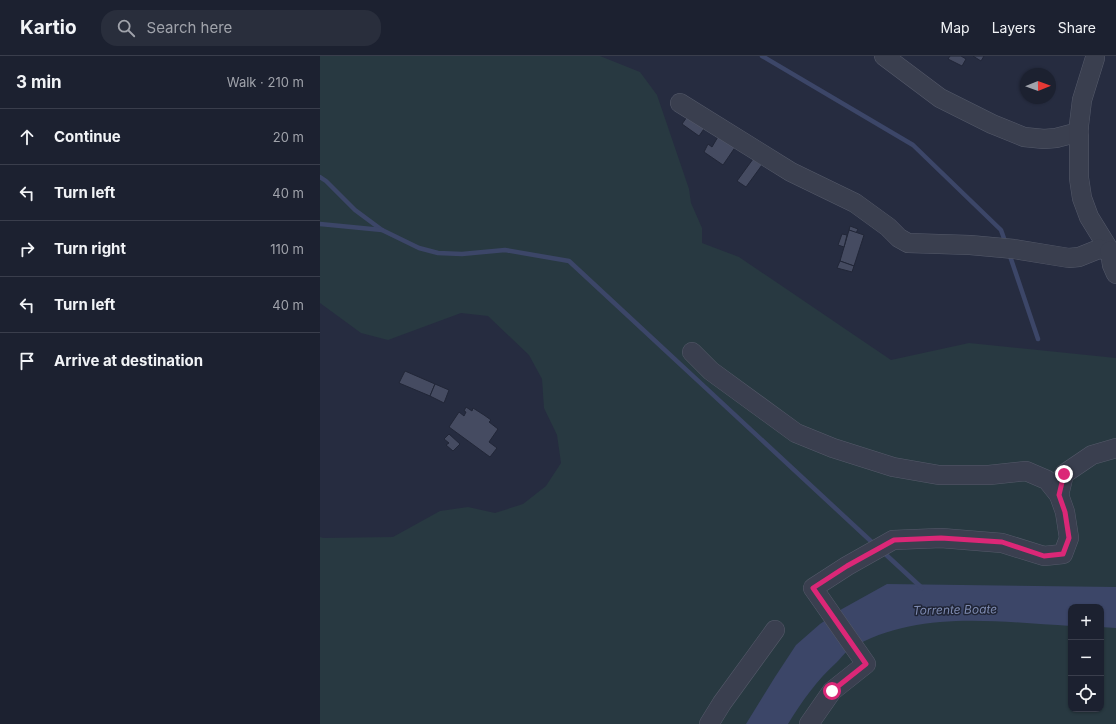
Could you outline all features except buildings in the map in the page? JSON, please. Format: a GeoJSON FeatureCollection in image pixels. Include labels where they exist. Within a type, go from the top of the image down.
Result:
{"type":"FeatureCollection","features":[{"type":"Feature","properties":{"kind":"lane"},"geometry":{"type":"LineString","coordinates":[[884,56],[940,98],[992,124],[1024,137],[1044,139],[1056,138],[1079,132]]}},
{"type":"Feature","properties":{"kind":"lane"},"geometry":{"type":"LineString","coordinates":[[1097,57],[1082,100],[1079,125],[1079,178],[1082,198],[1089,217],[1113,253],[1112,265],[1116,274]]}},
{"type":"Feature","properties":{"kind":"lane"},"geometry":{"type":"LineString","coordinates":[[680,103],[790,172],[855,203],[888,227],[899,238],[908,243],[970,244],[1014,249],[1069,258],[1079,257],[1099,249],[1113,253]]}},
{"type":"Feature","properties":{"kind":"lane"},"geometry":{"type":"LineString","coordinates":[[692,352],[711,370],[796,433],[833,448],[893,467],[939,475],[989,475],[1026,471],[1047,480],[1059,495],[1065,512],[1069,538],[1063,554],[1044,556],[1002,542],[949,538],[894,540],[847,566],[813,588],[866,664],[832,691],[809,724]]}},
{"type":"Feature","properties":{"kind":"lane"},"geometry":{"type":"LineString","coordinates":[[1059,495],[1064,474],[1092,455],[1116,448]]}},
{"type":"Feature","properties":{"kind":"lane"},"geometry":{"type":"LineString","coordinates":[[710,724],[722,703],[775,630]]}},
{"type":"Feature","properties":{"kind":"shaded area"},"geometry":{"type":"Polygon","coordinates":[[[320,56],[600,56],[640,72],[657,95],[689,189],[691,203],[702,228],[702,243],[739,257],[891,360],[969,343],[1116,358],[1116,724],[320,724],[320,537],[393,537],[440,511],[468,507],[495,513],[523,504],[546,486],[561,463],[557,435],[544,408],[542,379],[529,355],[488,316],[461,313],[388,340],[361,333],[320,303],[320,56]]]}},
{"type":"Feature","properties":{"kind":"water","name":"Torrente Boate"},"geometry":{"type":"Polygon","coordinates":[[[887,584],[1116,587],[1116,628],[1104,627],[1104,604],[1068,604],[1068,626],[1015,622],[958,621],[930,623],[902,628],[875,636],[848,650],[816,683],[788,724],[746,724],[796,645],[820,624],[842,609],[887,584]]]}},
{"type":"Feature","properties":{"kind":"waterway"},"geometry":{"type":"LineString","coordinates":[[762,56],[913,145],[1001,230],[1006,244]]}},
{"type":"Feature","properties":{"kind":"waterway"},"geometry":{"type":"LineString","coordinates":[[320,177],[326,181],[355,210],[382,230],[419,248],[438,253],[462,254],[505,250],[569,261],[875,545]]}},
{"type":"Feature","properties":{"kind":"waterway"},"geometry":{"type":"LineString","coordinates":[[320,224],[382,230]]}},
{"type":"Feature","properties":{"kind":"waterway"},"geometry":{"type":"LineString","coordinates":[[1009,253],[1038,339]]}},
{"type":"Feature","properties":{"kind":"waterway"},"geometry":{"type":"LineString","coordinates":[[882,551],[922,588]]}},
{"type":"Feature","properties":{"kind":"route"},"geometry":{"type":"LineString","coordinates":[[832,691],[866,664],[813,588],[847,566],[894,540],[941,538],[1002,542],[1044,556],[1063,554],[1069,538],[1065,512],[1059,495],[1064,474]]}}]}
